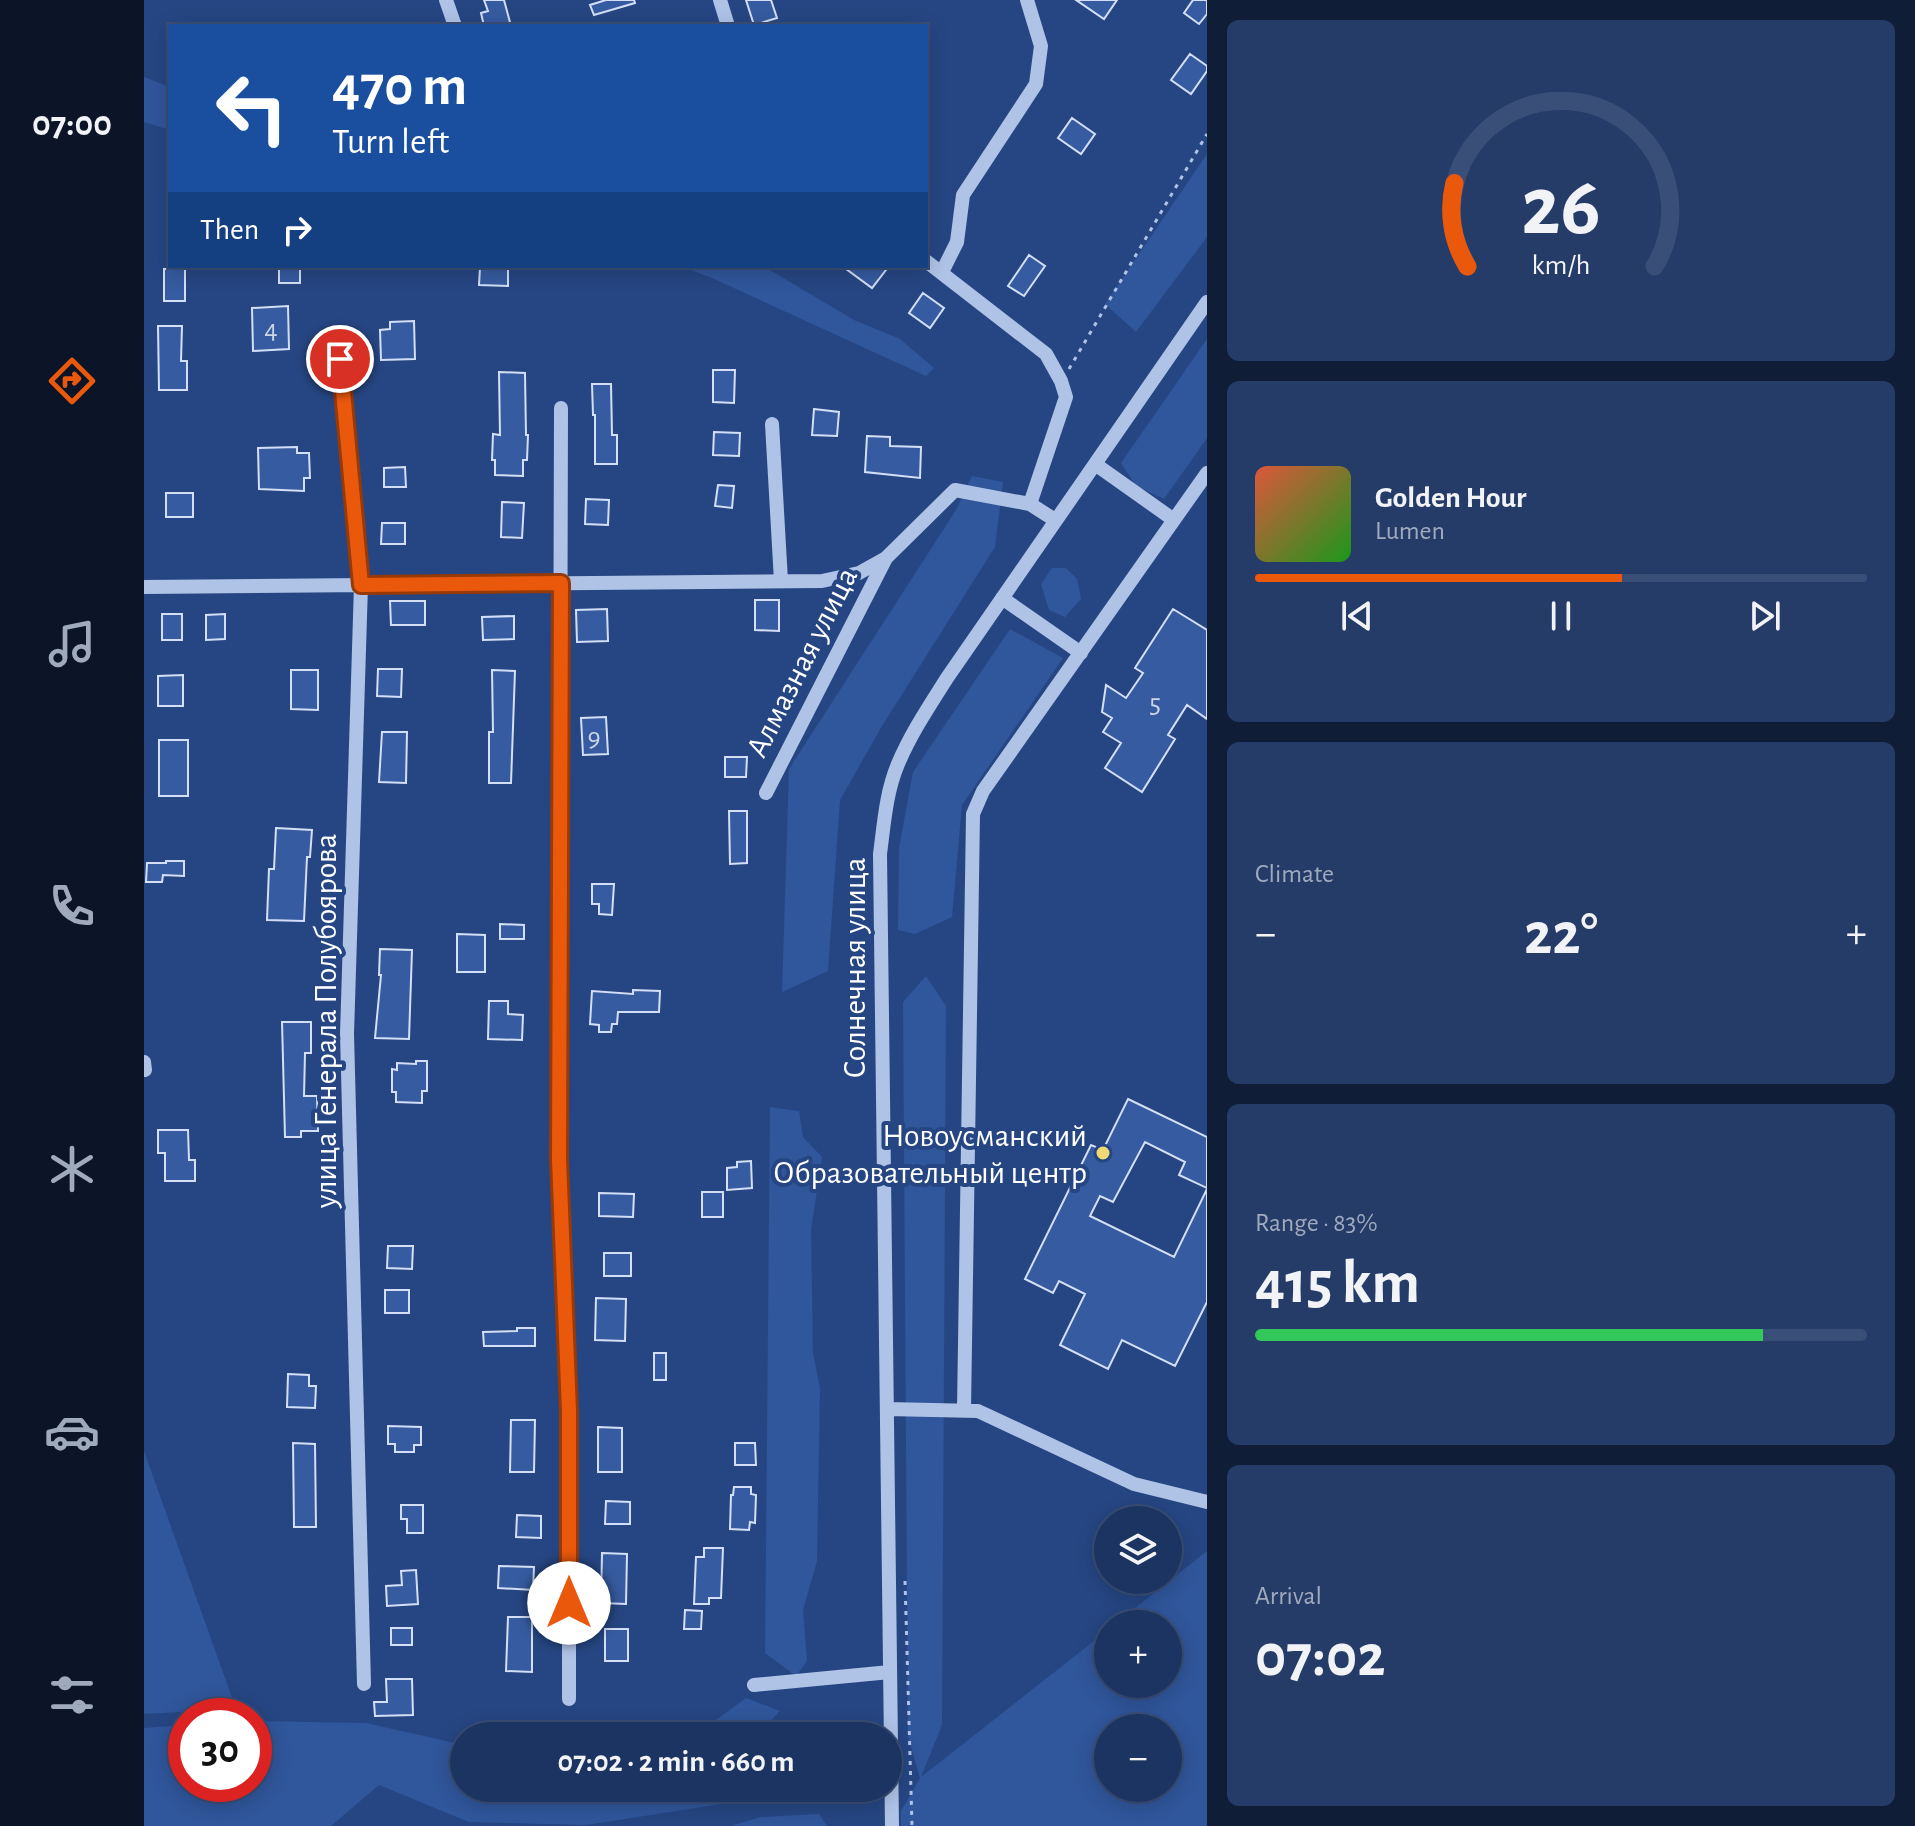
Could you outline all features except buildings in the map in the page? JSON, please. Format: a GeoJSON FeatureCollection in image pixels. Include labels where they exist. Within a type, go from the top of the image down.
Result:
{"type":"FeatureCollection","features":[{"type":"Feature","properties":{"kind":"street"},"geometry":{"type":"LineString","coordinates":[[446,0],[454,24]]}},
{"type":"Feature","properties":{"kind":"street"},"geometry":{"type":"LineString","coordinates":[[720,0],[727,24]]}},
{"type":"Feature","properties":{"kind":"street"},"geometry":{"type":"LineString","coordinates":[[942,272],[957,242],[963,195],[1036,84],[1041,46],[1027,0]]}},
{"type":"Feature","properties":{"kind":"street"},"geometry":{"type":"LineString","coordinates":[[928,262],[1046,354],[1061,381],[1066,397],[1030,504]]}},
{"type":"Feature","properties":{"kind":"street","name":"Солнечная улица"},"geometry":{"type":"LineString","coordinates":[[892,1826],[880,854],[886,802],[898,764],[921,720],[1207,302]]}},
{"type":"Feature","properties":{"kind":"street","name":"улица Генерала Полубоярова"},"geometry":{"type":"LineString","coordinates":[[340,359],[361,585],[347,1034],[364,1684]]}},
{"type":"Feature","properties":{"kind":"street"},"geometry":{"type":"LineString","coordinates":[[561,408],[559,1159],[569,1411],[569,1699]]}},
{"type":"Feature","properties":{"kind":"street","name":"Алмазная улица"},"geometry":{"type":"LineString","coordinates":[[772,424],[781,581]]}},
{"type":"Feature","properties":{"kind":"street"},"geometry":{"type":"LineString","coordinates":[[1095,464],[1174,520]]}},
{"type":"Feature","properties":{"kind":"street"},"geometry":{"type":"LineString","coordinates":[[964,1410],[973,814],[983,791],[1207,473]]}},
{"type":"Feature","properties":{"kind":"street"},"geometry":{"type":"LineString","coordinates":[[144,587],[822,581],[859,573],[886,558],[955,490],[1030,504],[1055,520]]}},
{"type":"Feature","properties":{"kind":"street","name":"Алмазная улица"},"geometry":{"type":"LineString","coordinates":[[766,793],[886,558]]}},
{"type":"Feature","properties":{"kind":"street"},"geometry":{"type":"LineString","coordinates":[[1002,598],[1081,653]]}},
{"type":"Feature","properties":{"kind":"street"},"geometry":{"type":"LineString","coordinates":[[144,1062],[145,1070]]}},
{"type":"Feature","properties":{"kind":"street"},"geometry":{"type":"LineString","coordinates":[[887,1409],[964,1410],[992,1416],[1134,1484],[1207,1502]]}},
{"type":"Feature","properties":{"kind":"street"},"geometry":{"type":"LineString","coordinates":[[754,1685],[890,1672]]}},
{"type":"Feature","properties":{"kind":"path"},"geometry":{"type":"LineString","coordinates":[[1061,381],[1207,134]]}},
{"type":"Feature","properties":{"kind":"path"},"geometry":{"type":"LineString","coordinates":[[905,1580],[912,1826]]}},
{"type":"Feature","properties":{"kind":"shaded area"},"geometry":{"type":"Polygon","coordinates":[[[144,77],[168,86],[168,129],[144,122],[144,77]]]}},
{"type":"Feature","properties":{"kind":"shaded area"},"geometry":{"type":"Polygon","coordinates":[[[1207,154],[1207,237],[1136,332],[1105,304],[1207,154]]]}},
{"type":"Feature","properties":{"kind":"shaded area"},"geometry":{"type":"Polygon","coordinates":[[[685,268],[766,268],[854,320],[900,339],[934,368],[926,376],[685,268]]]}},
{"type":"Feature","properties":{"kind":"shaded area"},"geometry":{"type":"Polygon","coordinates":[[[1207,339],[1207,438],[1164,499],[1136,486],[1121,463],[1207,339]]]}},
{"type":"Feature","properties":{"kind":"shaded area"},"geometry":{"type":"Polygon","coordinates":[[[972,476],[1003,482],[995,547],[882,726],[840,800],[828,971],[782,992],[789,769],[956,510],[972,476]]]}},
{"type":"Feature","properties":{"kind":"shaded area"},"geometry":{"type":"Polygon","coordinates":[[[1052,568],[1066,568],[1077,579],[1081,599],[1065,617],[1049,610],[1041,584],[1052,568]]]}},
{"type":"Feature","properties":{"kind":"shaded area"},"geometry":{"type":"Polygon","coordinates":[[[1010,629],[1063,658],[962,805],[952,917],[915,934],[898,930],[899,848],[913,772],[1010,629]]]}},
{"type":"Feature","properties":{"kind":"shaded area"},"geometry":{"type":"Polygon","coordinates":[[[926,976],[946,1006],[942,1725],[921,1777],[1094,1641],[1094,1698],[1182,1698],[1182,1610],[1133,1610],[1153,1594],[1182,1594],[1182,1571],[1207,1551],[1207,1826],[901,1826],[901,1811],[920,1778],[908,1737],[903,1002],[926,976]]]}},
{"type":"Feature","properties":{"kind":"shaded area"},"geometry":{"type":"Polygon","coordinates":[[[770,1107],[799,1111],[803,1137],[822,1157],[811,1230],[813,1353],[820,1388],[817,1561],[803,1610],[807,1661],[796,1676],[765,1653],[770,1107]]]}},
{"type":"Feature","properties":{"kind":"shaded area"},"geometry":{"type":"Polygon","coordinates":[[[144,1451],[232,1698],[168,1698],[168,1713],[144,1714],[144,1451]]]}},
{"type":"Feature","properties":{"kind":"shaded area"},"geometry":{"type":"Polygon","coordinates":[[[746,1698],[780,1711],[769,1722],[713,1722],[746,1698]]]}},
{"type":"Feature","properties":{"kind":"shaded area"},"geometry":{"type":"Polygon","coordinates":[[[272,1721],[366,1723],[450,1742],[450,1802],[736,1802],[586,1825],[469,1822],[379,1785],[331,1826],[144,1826],[144,1728],[168,1726],[168,1802],[272,1802],[272,1721]]]}},
{"type":"Feature","properties":{"kind":"shaded area"},"geometry":{"type":"Polygon","coordinates":[[[819,1814],[827,1826],[731,1826],[761,1817],[819,1814]]]}},
{"type":"Feature","properties":{"kind":"place","name":"Новоусманский Образовательный центр"},"geometry":{"type":"Point","coordinates":[1103,1153]}},
{"type":"Feature","properties":{"kind":"route"},"geometry":{"type":"LineString","coordinates":[[340,359],[361,585],[561,583],[559,1159],[569,1411],[569,1603]]}}]}
